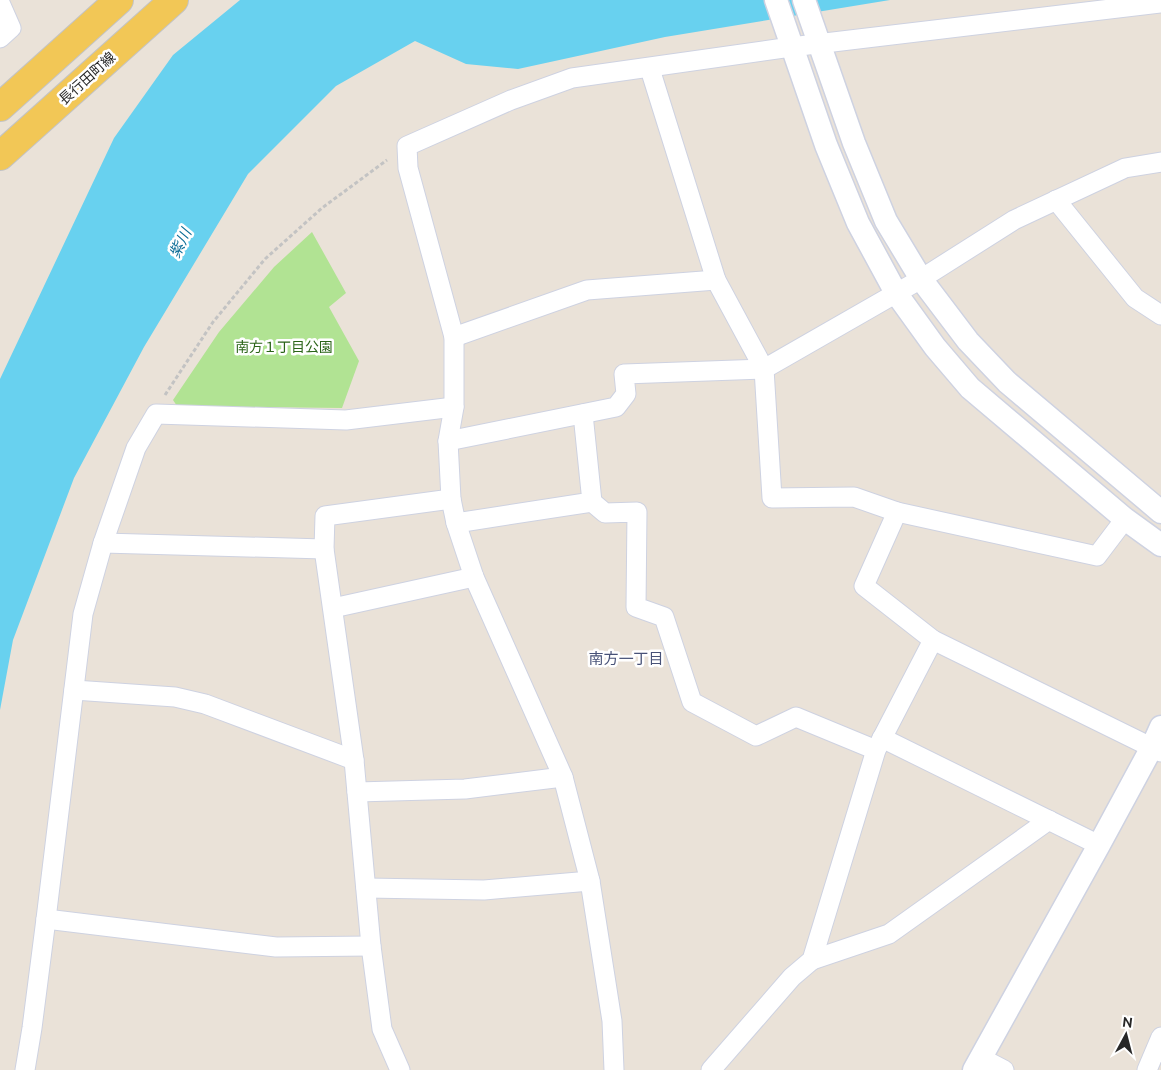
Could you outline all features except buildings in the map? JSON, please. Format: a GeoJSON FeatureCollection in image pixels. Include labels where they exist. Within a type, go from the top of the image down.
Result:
{"type":"FeatureCollection","features":[{"type":"Feature","properties":{"kind":"main road"},"geometry":{"type":"LineString","coordinates":[[0,108],[119,0]]}},
{"type":"Feature","properties":{"kind":"main road","name":"長行田町線"},"geometry":{"type":"LineString","coordinates":[[0,156],[174,0]]}},
{"type":"Feature","properties":{"kind":"street"},"geometry":{"type":"LineString","coordinates":[[776,0],[826,145],[858,223],[896,294],[935,347],[970,388],[1125,519],[1161,545]]}},
{"type":"Feature","properties":{"kind":"street"},"geometry":{"type":"LineString","coordinates":[[804,0],[854,143],[886,221],[921,279],[968,341],[1007,382],[1161,512]]}},
{"type":"Feature","properties":{"kind":"street"},"geometry":{"type":"LineString","coordinates":[[0,3],[11,28],[0,38]]}},
{"type":"Feature","properties":{"kind":"street"},"geometry":{"type":"LineString","coordinates":[[614,1070],[612,1021],[590,881],[563,777],[474,577],[456,522],[451,499],[448,441],[454,407],[454,337],[408,168],[407,146],[511,100],[572,78],[650,69],[792,47],[1161,3]]}},
{"type":"Feature","properties":{"kind":"street"},"geometry":{"type":"LineString","coordinates":[[650,69],[716,280],[764,370],[772,498],[854,496],[897,512],[1097,556],[1125,519]]}},
{"type":"Feature","properties":{"kind":"street"},"geometry":{"type":"LineString","coordinates":[[448,441],[616,407],[626,394],[624,374],[764,370],[921,279],[1014,220],[1125,168],[1161,162]]}},
{"type":"Feature","properties":{"kind":"street"},"geometry":{"type":"LineString","coordinates":[[1056,200],[1135,298],[1161,315]]}},
{"type":"Feature","properties":{"kind":"street"},"geometry":{"type":"LineString","coordinates":[[454,337],[586,290],[716,280]]}},
{"type":"Feature","properties":{"kind":"street"},"geometry":{"type":"LineString","coordinates":[[25,1070],[46,919],[83,614],[103,543],[136,448],[156,414],[346,420],[454,407]]}},
{"type":"Feature","properties":{"kind":"street"},"geometry":{"type":"LineString","coordinates":[[582,414],[592,502],[604,513],[637,512],[636,607],[664,616],[692,702],[756,736],[796,717],[879,744],[1049,820],[1099,845]]}},
{"type":"Feature","properties":{"kind":"street"},"geometry":{"type":"LineString","coordinates":[[400,1070],[382,1029],[371,946],[354,760],[324,549],[325,516],[451,499]]}},
{"type":"Feature","properties":{"kind":"street"},"geometry":{"type":"LineString","coordinates":[[456,522],[592,502]]}},
{"type":"Feature","properties":{"kind":"street"},"geometry":{"type":"LineString","coordinates":[[897,512],[864,586],[933,640],[1158,742],[978,1064],[1004,1070]]}},
{"type":"Feature","properties":{"kind":"street"},"geometry":{"type":"LineString","coordinates":[[103,543],[324,549]]}},
{"type":"Feature","properties":{"kind":"street"},"geometry":{"type":"LineString","coordinates":[[333,608],[474,577]]}},
{"type":"Feature","properties":{"kind":"street"},"geometry":{"type":"LineString","coordinates":[[812,960],[879,744],[933,640]]}},
{"type":"Feature","properties":{"kind":"street"},"geometry":{"type":"LineString","coordinates":[[74,690],[175,698],[205,704],[354,760]]}},
{"type":"Feature","properties":{"kind":"street"},"geometry":{"type":"LineString","coordinates":[[357,792],[465,789],[563,777]]}},
{"type":"Feature","properties":{"kind":"street"},"geometry":{"type":"LineString","coordinates":[[711,1070],[792,978],[812,960],[889,934],[1049,820]]}},
{"type":"Feature","properties":{"kind":"street"},"geometry":{"type":"LineString","coordinates":[[366,888],[484,890],[590,881]]}},
{"type":"Feature","properties":{"kind":"street"},"geometry":{"type":"LineString","coordinates":[[46,919],[276,947],[371,946]]}},
{"type":"Feature","properties":{"kind":"street"},"geometry":{"type":"LineString","coordinates":[[1147,1070],[1161,1037]]}},
{"type":"Feature","properties":{"kind":"path"},"geometry":{"type":"LineString","coordinates":[[156,414],[170,386],[213,322],[265,259],[322,208],[407,146]]}},
{"type":"Feature","properties":{"kind":"green space","name":"南方１丁目公園"},"geometry":{"type":"Polygon","coordinates":[[[312,232],[346,293],[329,307],[359,361],[342,408],[177,406],[173,400],[219,332],[274,267],[312,232]]]}},
{"type":"Feature","properties":{"kind":"water","name":"紫川"},"geometry":{"type":"Polygon","coordinates":[[[240,0],[890,0],[665,37],[518,69],[466,64],[415,41],[336,86],[248,174],[144,347],[74,478],[13,640],[0,710],[0,379],[114,138],[173,55],[240,0]]]}},
{"type":"Feature","properties":{"kind":"district","name":"南方一丁目"},"geometry":{"type":"Point","coordinates":[626,658]}}]}
